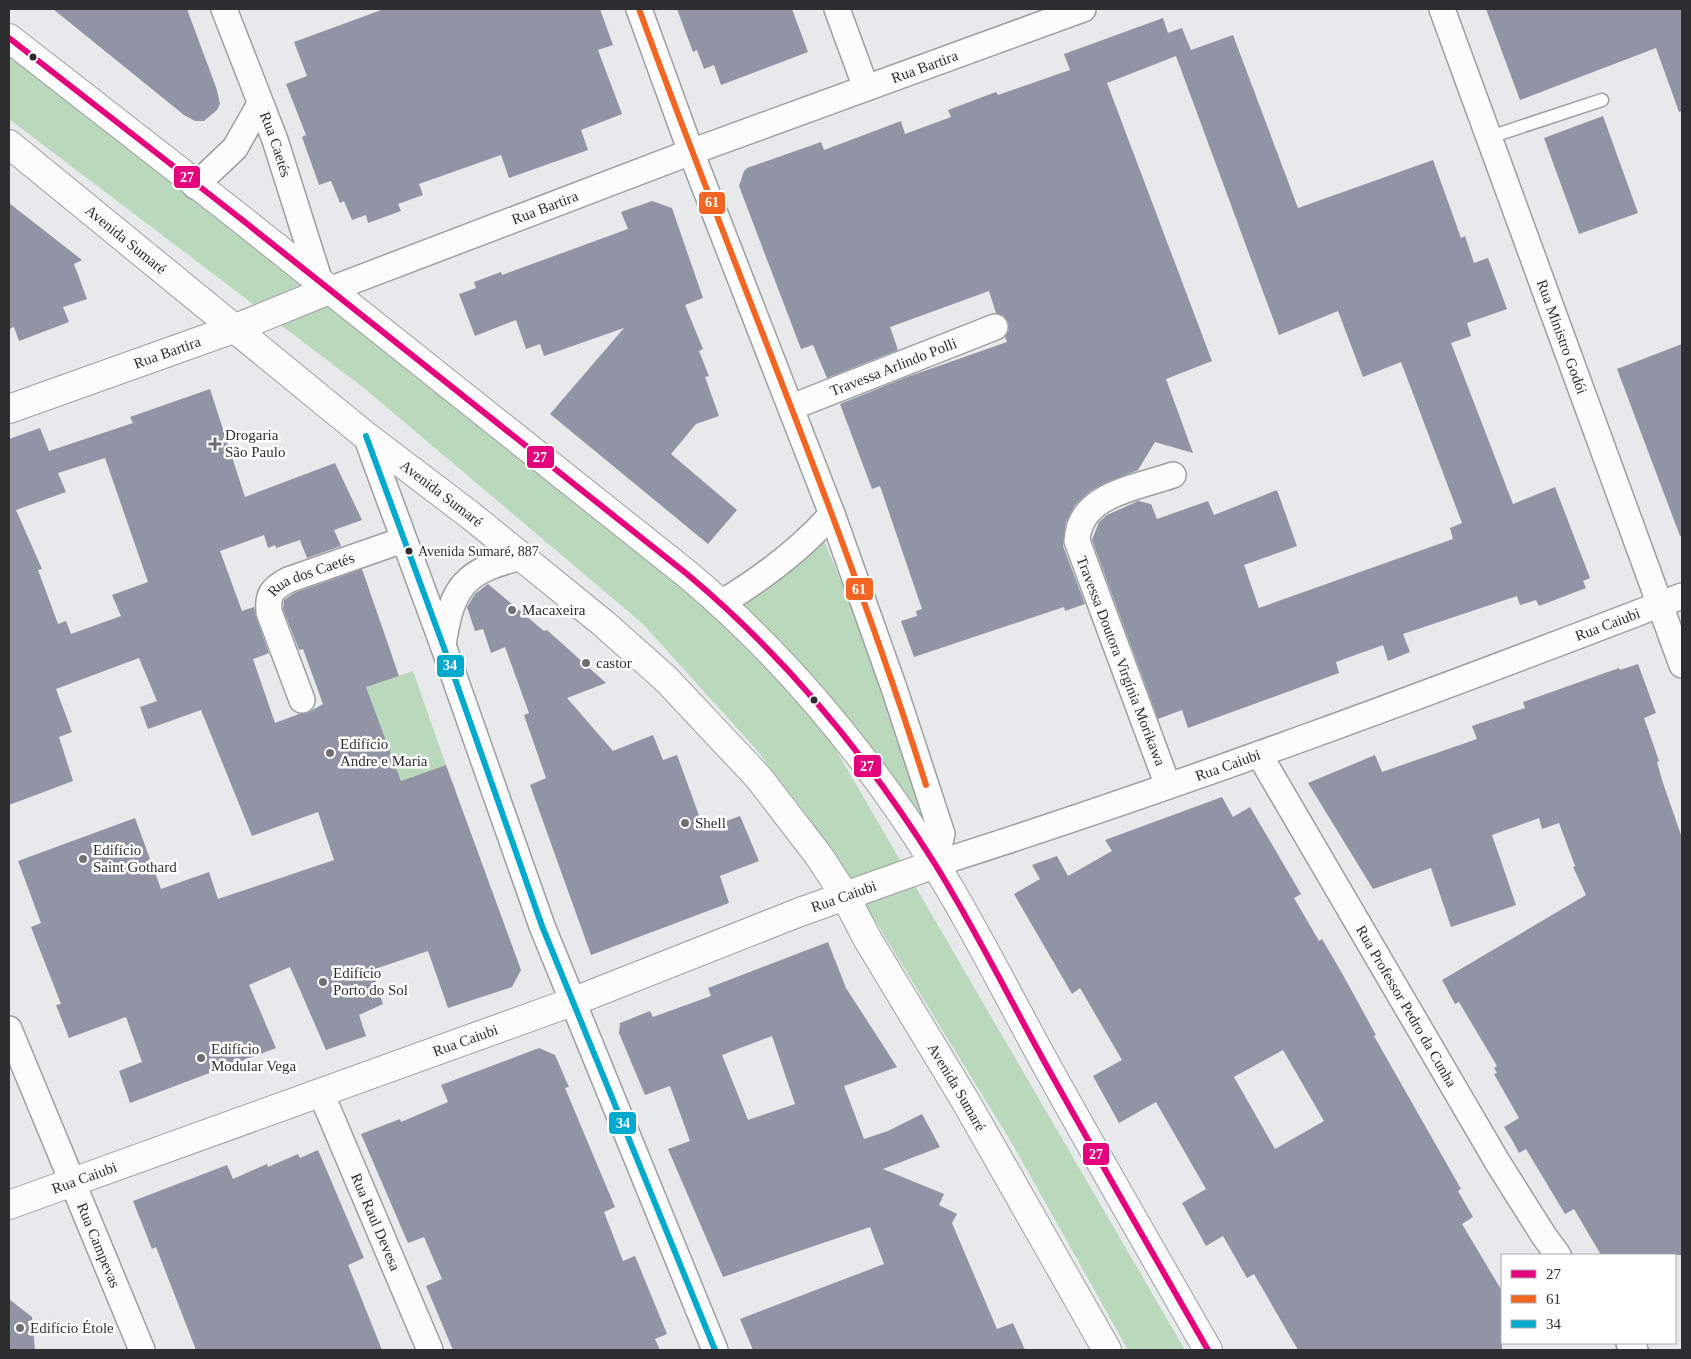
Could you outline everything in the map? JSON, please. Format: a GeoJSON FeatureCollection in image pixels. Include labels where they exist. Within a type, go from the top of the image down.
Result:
{"type":"FeatureCollection","features":[{"type":"Feature","properties":{"kind":"main road"},"geometry":{"type":"LineString","coordinates":[[9,38],[195,186],[325,286],[721,603],[749,628],[813,696],[893,802],[935,864],[1208,1350]]}},
{"type":"Feature","properties":{"kind":"main road","name":"Avenida Sumaré"},"geometry":{"type":"LineString","coordinates":[[9,144],[366,436],[522,557],[603,623],[666,679],[720,735],[792,818],[845,896],[868,940],[966,1102],[1107,1350]]}},
{"type":"Feature","properties":{"kind":"main road","name":"Rua Bartira"},"geometry":{"type":"LineString","coordinates":[[9,409],[236,328],[325,286]]}},
{"type":"Feature","properties":{"kind":"main road","name":"Rua Caiubi"},"geometry":{"type":"LineString","coordinates":[[9,1205],[572,1002],[845,896],[935,864]]}},
{"type":"Feature","properties":{"kind":"street","name":"Rua Caetés"},"geometry":{"type":"LineString","coordinates":[[224,9],[274,140],[325,286]]}},
{"type":"Feature","properties":{"kind":"street"},"geometry":{"type":"LineString","coordinates":[[639,9],[691,152],[792,407],[894,688],[942,834],[935,864]]}},
{"type":"Feature","properties":{"kind":"street"},"geometry":{"type":"LineString","coordinates":[[837,9],[866,88]]}},
{"type":"Feature","properties":{"kind":"street","name":"Rua Bartira"},"geometry":{"type":"LineString","coordinates":[[325,286],[866,88],[1028,18],[1083,9]]}},
{"type":"Feature","properties":{"kind":"street","name":"Rua Ministro Godói"},"geometry":{"type":"LineString","coordinates":[[1442,9],[1671,601],[1682,665]]}},
{"type":"Feature","properties":{"kind":"street"},"geometry":{"type":"LineString","coordinates":[[195,186],[234,148],[260,104]]}},
{"type":"Feature","properties":{"kind":"street","name":"Travessa Arlindo Polli"},"geometry":{"type":"LineString","coordinates":[[792,407],[995,327]]}},
{"type":"Feature","properties":{"kind":"street"},"geometry":{"type":"LineString","coordinates":[[366,436],[443,645],[542,926],[715,1350]]}},
{"type":"Feature","properties":{"kind":"street","name":"Travessa Doutora Virgínia Morikawa"},"geometry":{"type":"LineString","coordinates":[[1168,786],[1076,541],[1081,520],[1093,505],[1173,475]]}},
{"type":"Feature","properties":{"kind":"street"},"geometry":{"type":"LineString","coordinates":[[721,603],[776,568],[818,530],[832,514]]}},
{"type":"Feature","properties":{"kind":"street","name":"Rua dos Caetés"},"geometry":{"type":"LineString","coordinates":[[302,700],[270,612],[268,602],[272,590],[288,580],[403,540]]}},
{"type":"Feature","properties":{"kind":"street"},"geometry":{"type":"LineString","coordinates":[[443,645],[448,612],[459,591],[472,574],[486,567],[522,557]]}},
{"type":"Feature","properties":{"kind":"street","name":"Rua Caiubi"},"geometry":{"type":"LineString","coordinates":[[935,864],[1070,821],[1365,717],[1671,601]]}},
{"type":"Feature","properties":{"kind":"street","name":"Rua Professor Pedro da Cunha"},"geometry":{"type":"LineString","coordinates":[[1259,754],[1498,1163],[1557,1254]]}},
{"type":"Feature","properties":{"kind":"street","name":"Rua Campevas"},"geometry":{"type":"LineString","coordinates":[[9,1029],[142,1350]]}},
{"type":"Feature","properties":{"kind":"street","name":"Rua Raul Devesa"},"geometry":{"type":"LineString","coordinates":[[320,1093],[430,1350]]}},
{"type":"Feature","properties":{"kind":"lane"},"geometry":{"type":"LineString","coordinates":[[1490,137],[1602,100]]}},
{"type":"Feature","properties":{"kind":"green space"},"geometry":{"type":"Polygon","coordinates":[[[9,53],[208,207],[696,595],[811,707],[1185,1350],[1128,1350],[1013,1145],[863,901],[804,811],[755,748],[643,624],[364,388],[9,119],[9,53]]]}},
{"type":"Feature","properties":{"kind":"green space"},"geometry":{"type":"Polygon","coordinates":[[[822,536],[876,666],[921,787],[921,823],[819,683],[737,602],[822,536]]]}},
{"type":"Feature","properties":{"kind":"green space"},"geometry":{"type":"Polygon","coordinates":[[[413,671],[446,765],[401,781],[366,687],[413,671]]]}},
{"type":"Feature","properties":{"kind":"building"},"geometry":{"type":"Polygon","coordinates":[[[53,9],[187,9],[217,90],[220,104],[217,110],[204,121],[195,121],[184,115],[53,9]]]}},
{"type":"Feature","properties":{"kind":"building"},"geometry":{"type":"Polygon","coordinates":[[[384,9],[600,9],[613,45],[598,50],[622,114],[581,130],[588,150],[509,178],[501,155],[419,184],[423,195],[398,204],[401,211],[368,223],[366,215],[352,220],[344,201],[340,203],[331,181],[319,185],[302,137],[306,135],[286,84],[307,76],[294,42],[384,9]]]}},
{"type":"Feature","properties":{"kind":"building"},"geometry":{"type":"Polygon","coordinates":[[[677,9],[792,9],[808,52],[721,85],[714,65],[704,69],[697,50],[693,52],[677,9]]]}},
{"type":"Feature","properties":{"kind":"building"},"geometry":{"type":"Polygon","coordinates":[[[1486,9],[1682,9],[1682,111],[1679,112],[1656,48],[1520,100],[1486,9]]]}},
{"type":"Feature","properties":{"kind":"building"},"geometry":{"type":"Polygon","coordinates":[[[1163,18],[1168,33],[1182,28],[1191,50],[1233,35],[1298,208],[1433,160],[1461,238],[1465,236],[1474,263],[1488,258],[1507,309],[1467,323],[1471,336],[1451,343],[1513,504],[1555,487],[1590,578],[1583,581],[1586,588],[1539,606],[1536,600],[1520,605],[1517,596],[1403,634],[1410,652],[1388,661],[1383,645],[1336,662],[1339,673],[1188,728],[1182,710],[1158,719],[1092,540],[1099,522],[1107,515],[1138,501],[1151,504],[1157,519],[1208,501],[1214,515],[1277,490],[1297,546],[1244,565],[1259,608],[1453,539],[1450,528],[1462,523],[1401,362],[1363,377],[1338,311],[1279,335],[1176,56],[1107,83],[1212,361],[1166,379],[1193,453],[1155,442],[1138,470],[1105,483],[1089,492],[1075,505],[1066,522],[1063,546],[1085,604],[1065,611],[1064,607],[914,657],[901,621],[917,616],[916,611],[922,609],[880,486],[872,489],[840,404],[907,377],[1007,342],[1005,337],[1009,330],[1008,322],[1004,316],[996,313],[989,291],[890,327],[898,350],[827,378],[813,345],[801,349],[739,186],[744,171],[747,168],[821,142],[824,150],[901,121],[905,134],[951,117],[948,110],[996,92],[998,95],[1070,70],[1064,54],[1163,18]]]}},
{"type":"Feature","properties":{"kind":"building"},"geometry":{"type":"Polygon","coordinates":[[[1603,116],[1638,213],[1579,234],[1544,138],[1603,116]]]}},
{"type":"Feature","properties":{"kind":"building"},"geometry":{"type":"Polygon","coordinates":[[[652,201],[672,208],[703,298],[685,305],[703,349],[699,351],[709,376],[705,377],[719,416],[696,424],[671,454],[737,510],[708,544],[550,414],[624,328],[544,356],[540,344],[526,349],[516,320],[475,336],[459,294],[476,288],[474,282],[501,272],[502,275],[628,229],[621,212],[652,201]]]}},
{"type":"Feature","properties":{"kind":"building"},"geometry":{"type":"Polygon","coordinates":[[[9,203],[82,260],[74,264],[87,299],[63,307],[69,322],[19,341],[14,327],[9,329],[9,203]]]}},
{"type":"Feature","properties":{"kind":"building"},"geometry":{"type":"Polygon","coordinates":[[[1682,344],[1682,536],[1680,536],[1617,369],[1682,344]]]}},
{"type":"Feature","properties":{"kind":"building"},"geometry":{"type":"Polygon","coordinates":[[[210,389],[245,497],[335,463],[362,520],[334,530],[341,546],[307,558],[300,540],[276,548],[275,545],[268,548],[264,535],[220,551],[242,611],[254,607],[269,653],[253,659],[275,723],[307,713],[323,704],[303,649],[299,650],[283,609],[284,600],[294,593],[362,569],[399,676],[366,687],[401,781],[446,765],[521,970],[512,987],[448,1008],[428,951],[372,970],[383,1004],[359,1015],[366,1036],[326,1050],[290,967],[249,985],[276,1048],[130,1103],[119,1071],[142,1062],[126,1017],[69,1038],[56,1005],[61,1004],[31,927],[41,923],[18,861],[135,818],[161,889],[209,872],[218,899],[334,860],[318,812],[252,836],[201,710],[148,729],[140,707],[157,701],[139,658],[56,689],[72,732],[59,737],[73,781],[9,805],[9,439],[40,428],[49,451],[133,423],[130,417],[210,389]],[[105,458],[58,473],[66,492],[16,510],[42,569],[38,570],[58,624],[66,621],[71,634],[121,616],[112,595],[148,582],[105,458]]]}},
{"type":"Feature","properties":{"kind":"building"},"geometry":{"type":"Polygon","coordinates":[[[488,584],[544,631],[547,630],[606,683],[567,698],[613,751],[653,735],[663,760],[677,755],[704,829],[740,816],[759,861],[720,876],[729,903],[591,955],[530,785],[546,778],[524,715],[529,713],[505,647],[491,653],[483,629],[475,631],[467,607],[475,594],[488,584]]]}},
{"type":"Feature","properties":{"kind":"building"},"geometry":{"type":"Polygon","coordinates":[[[1638,664],[1656,713],[1644,718],[1659,761],[1657,762],[1662,780],[1682,838],[1682,1255],[1600,1254],[1574,1209],[1565,1214],[1526,1149],[1519,1153],[1504,1127],[1519,1118],[1494,1074],[1497,1073],[1494,1068],[1497,1066],[1459,1002],[1455,1004],[1442,980],[1586,895],[1573,867],[1575,866],[1559,823],[1542,829],[1539,818],[1492,835],[1516,905],[1451,927],[1431,868],[1373,889],[1308,783],[1375,755],[1382,772],[1477,739],[1472,726],[1525,708],[1523,702],[1619,668],[1620,670],[1638,664]]]}},
{"type":"Feature","properties":{"kind":"building"},"geometry":{"type":"Polygon","coordinates":[[[1222,797],[1233,817],[1250,807],[1301,894],[1294,898],[1319,941],[1322,939],[1343,975],[1376,1035],[1374,1036],[1461,1189],[1458,1191],[1473,1217],[1462,1224],[1501,1289],[1502,1350],[1298,1350],[1254,1274],[1247,1278],[1223,1236],[1206,1246],[1182,1203],[1206,1189],[1156,1102],[1119,1123],[1093,1076],[1122,1060],[1080,988],[1072,994],[1014,894],[1040,879],[1032,865],[1057,856],[1068,876],[1112,851],[1105,840],[1222,797]],[[1283,1050],[1234,1077],[1275,1149],[1324,1121],[1283,1050]]]}},
{"type":"Feature","properties":{"kind":"building"},"geometry":{"type":"Polygon","coordinates":[[[828,942],[846,988],[897,1067],[844,1086],[864,1139],[888,1131],[922,1114],[940,1147],[883,1169],[944,1194],[939,1205],[957,1214],[952,1223],[997,1329],[1013,1323],[1025,1350],[753,1350],[740,1319],[884,1264],[870,1227],[723,1277],[668,1149],[690,1141],[670,1086],[645,1095],[619,1033],[620,1023],[650,1011],[653,1017],[711,996],[708,988],[828,942]],[[772,1036],[722,1055],[748,1120],[795,1104],[772,1036]]]}},
{"type":"Feature","properties":{"kind":"building"},"geometry":{"type":"Polygon","coordinates":[[[539,1048],[555,1055],[569,1087],[565,1088],[615,1207],[604,1212],[623,1261],[635,1256],[667,1334],[655,1339],[660,1350],[453,1350],[426,1286],[442,1279],[424,1237],[408,1243],[361,1134],[400,1119],[401,1122],[448,1102],[441,1085],[539,1048]]]}},
{"type":"Feature","properties":{"kind":"building"},"geometry":{"type":"Polygon","coordinates":[[[318,1150],[364,1258],[348,1265],[382,1350],[196,1350],[156,1247],[152,1249],[133,1201],[227,1165],[233,1179],[267,1164],[268,1167],[298,1154],[300,1158],[318,1150]]]}},
{"type":"Feature","properties":{"kind":"building","name":"Edifício Étole"},"geometry":{"type":"Polygon","coordinates":[[[9,1299],[32,1317],[35,1350],[9,1350],[9,1299]]]}},
{"type":"Feature","properties":{"kind":"transit line","name":"61"},"geometry":{"type":"LineString","coordinates":[[639,9],[824,492],[894,687],[926,785]]}},
{"type":"Feature","properties":{"kind":"transit line","name":"27"},"geometry":{"type":"LineString","coordinates":[[9,38],[236,215],[687,574],[758,639],[791,673],[881,784],[935,864],[1208,1350]]}},
{"type":"Feature","properties":{"kind":"transit line","name":"34"},"geometry":{"type":"LineString","coordinates":[[366,436],[443,645],[542,926],[715,1350]]}},
{"type":"Feature","properties":{"kind":"place","name":"Drogaria São Paulo"},"geometry":{"type":"Point","coordinates":[215,444]}},
{"type":"Feature","properties":{"kind":"place","name":"Avenida Sumaré, 887"},"geometry":{"type":"Point","coordinates":[409,551]}},
{"type":"Feature","properties":{"kind":"place","name":"Macaxeira"},"geometry":{"type":"Point","coordinates":[512,610]}},
{"type":"Feature","properties":{"kind":"place","name":"castor"},"geometry":{"type":"Point","coordinates":[586,663]}},
{"type":"Feature","properties":{"kind":"place","name":"Edifício Andre e Maria"},"geometry":{"type":"Point","coordinates":[330,753]}},
{"type":"Feature","properties":{"kind":"place","name":"Shell"},"geometry":{"type":"Point","coordinates":[685,823]}},
{"type":"Feature","properties":{"kind":"place","name":"Edifício Saint Gothard"},"geometry":{"type":"Point","coordinates":[83,859]}},
{"type":"Feature","properties":{"kind":"place","name":"Edifício Porto do Sol"},"geometry":{"type":"Point","coordinates":[323,982]}},
{"type":"Feature","properties":{"kind":"place","name":"Edifício Modular Vega"},"geometry":{"type":"Point","coordinates":[201,1058]}},
{"type":"Feature","properties":{"kind":"place","name":"Edifício Étole"},"geometry":{"type":"Point","coordinates":[20,1328]}}]}
